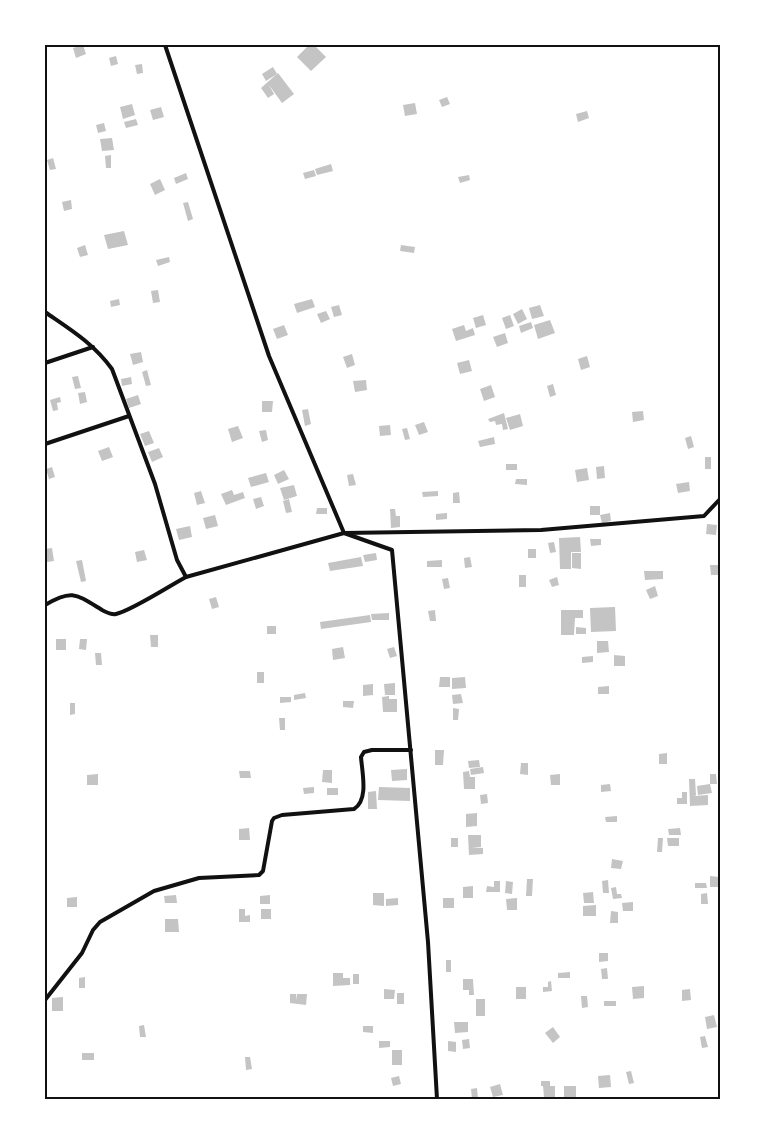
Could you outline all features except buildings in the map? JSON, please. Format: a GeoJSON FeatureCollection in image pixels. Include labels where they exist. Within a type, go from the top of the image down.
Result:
{"type":"FeatureCollection","features":[{"type":"Feature","properties":{"kind":"street"},"geometry":{"type":"LineString","coordinates":[[165,45],[269,356],[344,533],[392,550],[428,942],[437,1099]]}},
{"type":"Feature","properties":{"kind":"street"},"geometry":{"type":"LineString","coordinates":[[45,312],[93,347],[112,369],[155,484],[177,560],[186,577]]}},
{"type":"Feature","properties":{"kind":"street"},"geometry":{"type":"LineString","coordinates":[[45,363],[93,347]]}},
{"type":"Feature","properties":{"kind":"street"},"geometry":{"type":"LineString","coordinates":[[45,444],[129,416]]}},
{"type":"Feature","properties":{"kind":"street"},"geometry":{"type":"LineString","coordinates":[[45,605],[62,596],[80,596],[106,613],[116,614],[186,577],[344,533],[542,530],[593,526],[704,516],[720,500]]}},
{"type":"Feature","properties":{"kind":"street"},"geometry":{"type":"LineString","coordinates":[[45,1000],[82,953],[92,930],[100,922],[154,891],[199,878],[259,875],[263,870],[274,818],[282,815],[354,809],[360,805],[363,798],[362,757],[364,752],[372,750],[411,750]]}}]}
